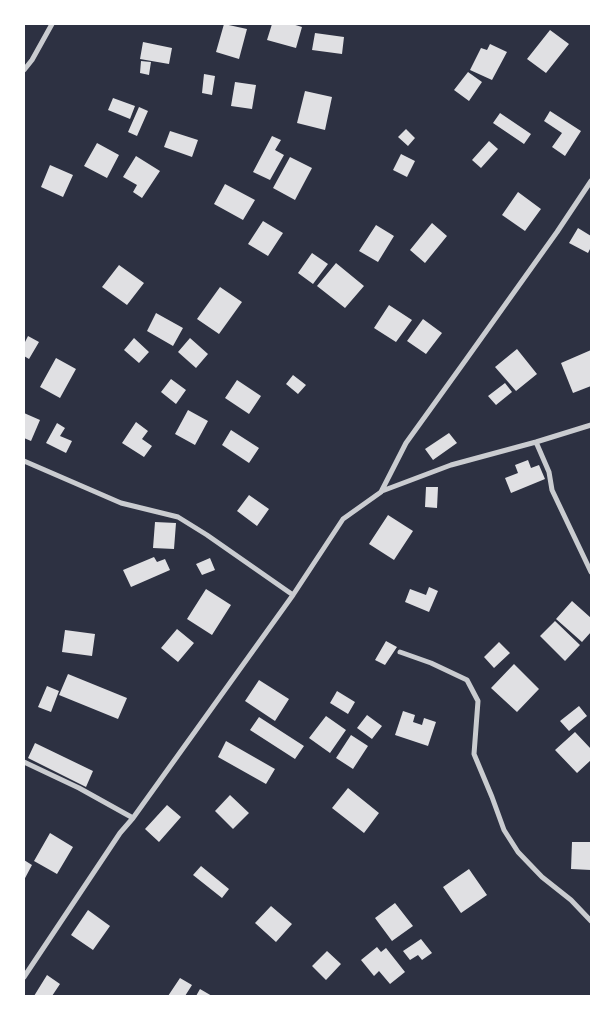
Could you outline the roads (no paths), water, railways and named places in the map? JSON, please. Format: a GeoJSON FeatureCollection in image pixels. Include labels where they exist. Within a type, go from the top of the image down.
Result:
{"type":"FeatureCollection","features":[{"type":"Feature","properties":{"kind":"street"},"geometry":{"type":"LineString","coordinates":[[24,70],[32,60],[52,24]]}},
{"type":"Feature","properties":{"kind":"street"},"geometry":{"type":"LineString","coordinates":[[381,492],[406,442],[557,232],[591,181]]}},
{"type":"Feature","properties":{"kind":"street"},"geometry":{"type":"LineString","coordinates":[[24,977],[120,833],[133,818],[293,595],[343,520],[381,492],[451,465],[536,442],[591,424]]}},
{"type":"Feature","properties":{"kind":"street"},"geometry":{"type":"LineString","coordinates":[[536,442],[548,472],[552,490],[591,572]]}},
{"type":"Feature","properties":{"kind":"street"},"geometry":{"type":"LineString","coordinates":[[24,461],[121,503],[178,517],[293,595]]}},
{"type":"Feature","properties":{"kind":"street"},"geometry":{"type":"LineString","coordinates":[[400,652],[431,663],[468,680],[478,701],[474,754],[504,830],[518,852],[542,877],[571,900],[591,921]]}},
{"type":"Feature","properties":{"kind":"street"},"geometry":{"type":"LineString","coordinates":[[24,762],[79,788],[133,818]]}}]}
